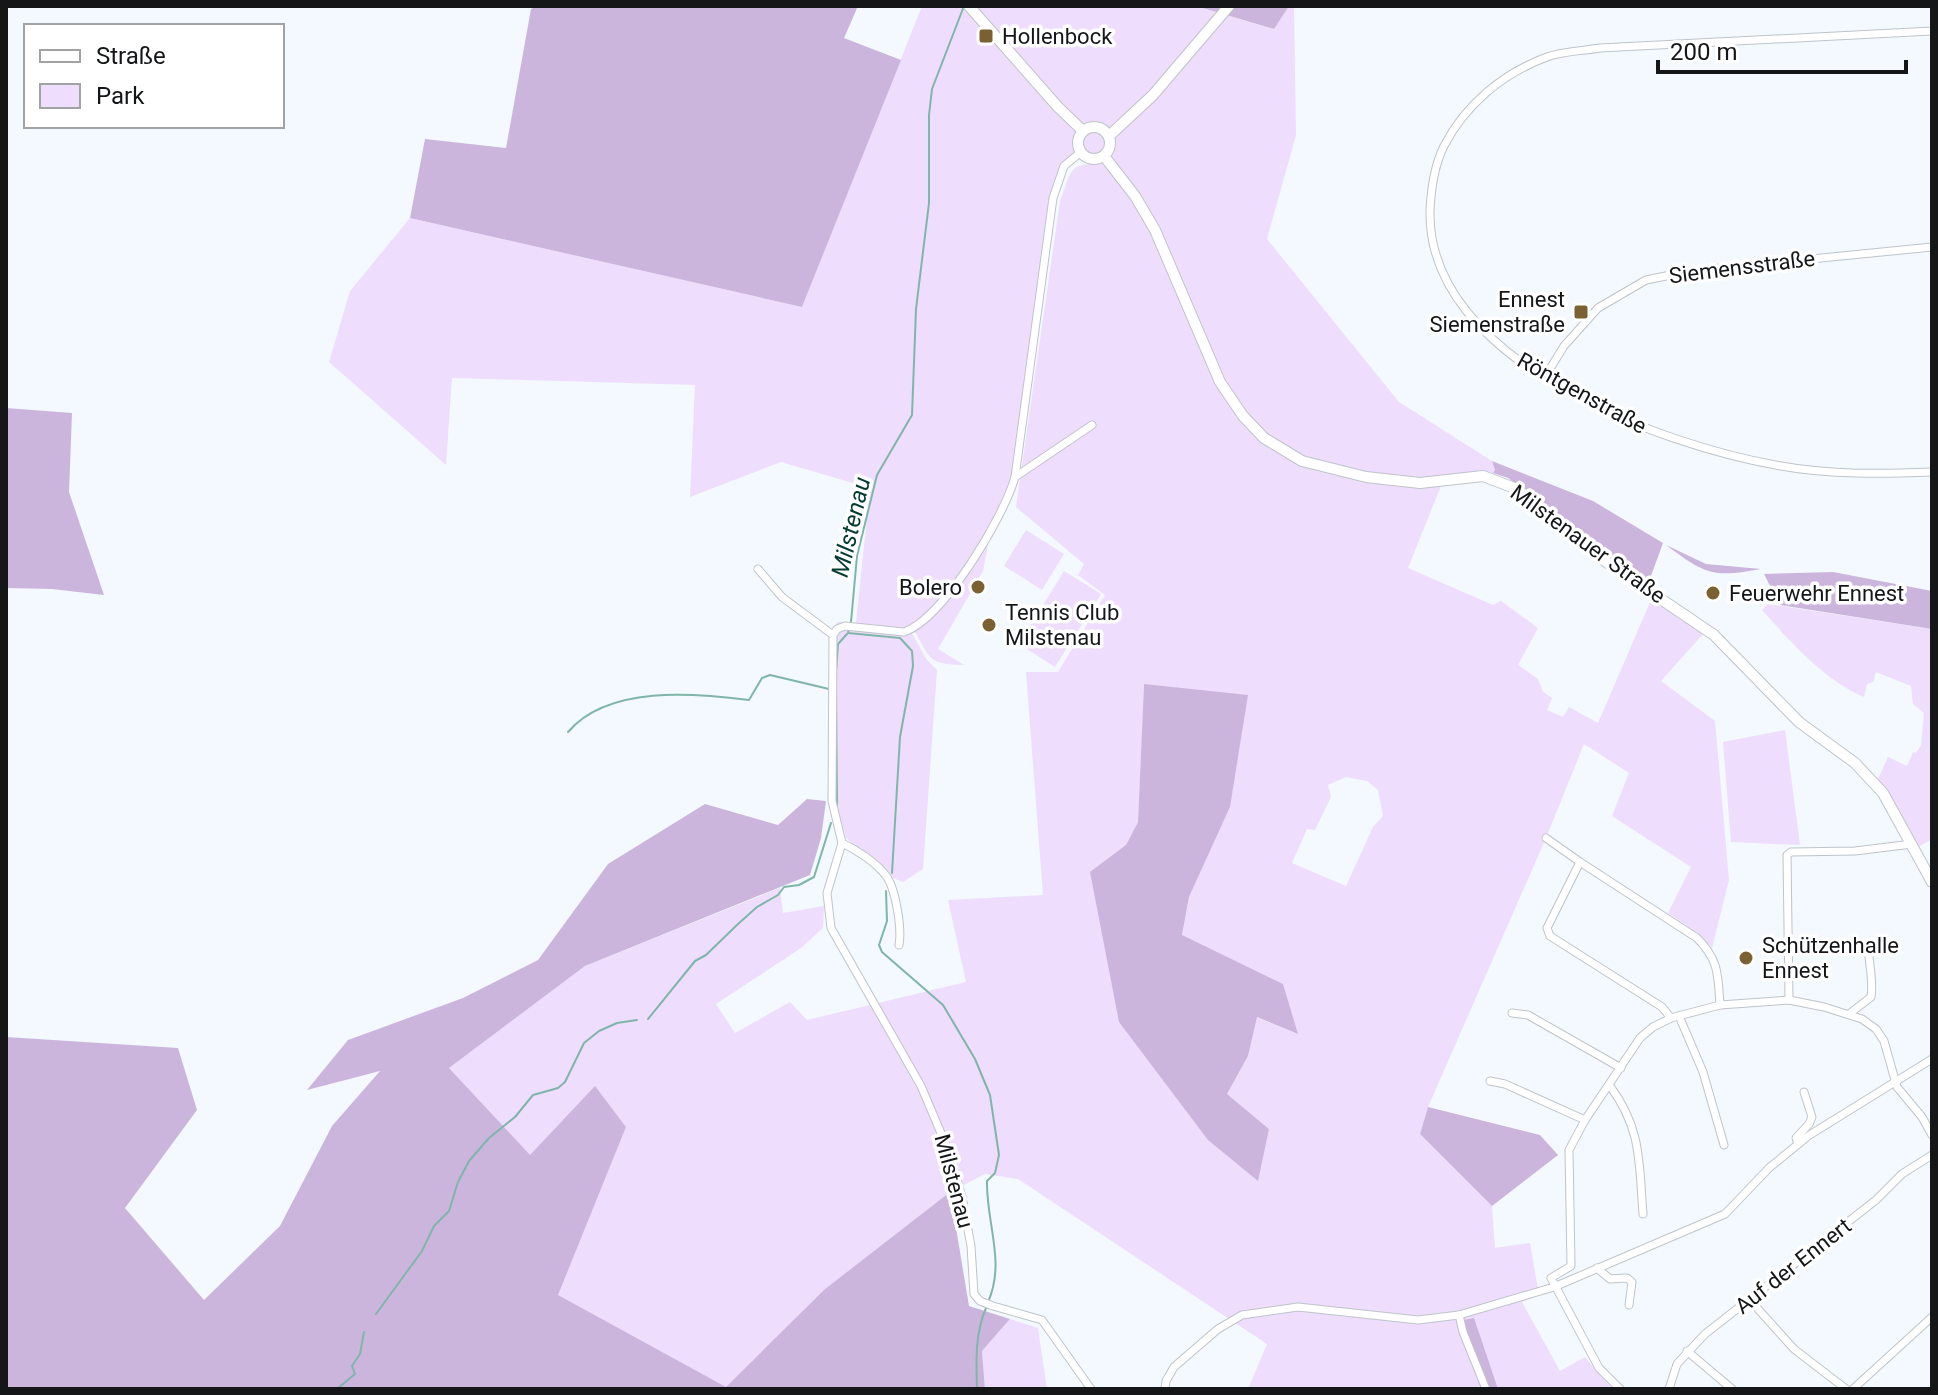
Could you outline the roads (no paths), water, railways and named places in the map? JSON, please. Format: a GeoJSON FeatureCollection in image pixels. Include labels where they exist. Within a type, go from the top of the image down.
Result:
{"type":"FeatureCollection","features":[{"type":"Feature","properties":{"kind":"street"},"geometry":{"type":"LineString","coordinates":[[969,6],[1083,131]]}},
{"type":"Feature","properties":{"kind":"street"},"geometry":{"type":"LineString","coordinates":[[1109,136],[1153,95],[1229,6]]}},
{"type":"Feature","properties":{"kind":"street","name":"Röntgenstraße"},"geometry":{"type":"LineString","coordinates":[[1932,31],[1600,48],[1550,56],[1515,71],[1483,95],[1455,124],[1440,156],[1431,202],[1430,226],[1437,260],[1455,298],[1476,324],[1509,354],[1596,406],[1650,432],[1719,453],[1783,467],[1867,474],[1932,472]]}},
{"type":"Feature","properties":{"kind":"street"},"geometry":{"type":"LineString","coordinates":[[1098,126],[1109,136],[1110,147],[1104,156],[1093,159],[1081,152],[1078,141],[1083,131],[1098,126]]}},
{"type":"Feature","properties":{"kind":"street"},"geometry":{"type":"LineString","coordinates":[[899,945],[901,931],[886,876],[842,843],[832,801],[833,635],[845,626],[907,632],[966,572],[1001,511],[1015,477],[1053,198],[1064,166],[1081,152]]}},
{"type":"Feature","properties":{"kind":"street","name":"Milstenauer Straße"},"geometry":{"type":"LineString","coordinates":[[1104,156],[1135,196],[1155,230],[1220,382],[1243,416],[1264,438],[1302,461],[1366,477],[1420,483],[1483,476],[1517,489],[1584,547],[1698,623],[1730,649],[1799,722],[1870,777],[1883,793],[1932,882]]}},
{"type":"Feature","properties":{"kind":"street","name":"Siemensstraße"},"geometry":{"type":"LineString","coordinates":[[1545,377],[1564,346],[1598,308],[1646,280],[1691,271],[1932,247]]}},
{"type":"Feature","properties":{"kind":"street"},"geometry":{"type":"LineString","coordinates":[[1015,477],[1092,425]]}},
{"type":"Feature","properties":{"kind":"street"},"geometry":{"type":"LineString","coordinates":[[758,569],[782,597],[833,635]]}},
{"type":"Feature","properties":{"kind":"street"},"geometry":{"type":"LineString","coordinates":[[1546,838],[1697,938],[1714,959],[1720,1005]]}},
{"type":"Feature","properties":{"kind":"street","name":"Milstenau"},"geometry":{"type":"LineString","coordinates":[[842,843],[827,893],[831,928],[936,1117],[962,1197],[971,1246],[974,1294],[980,1301],[993,1306],[1042,1320],[1091,1389]]}},
{"type":"Feature","properties":{"kind":"street"},"geometry":{"type":"LineString","coordinates":[[1789,1000],[1787,855],[1791,852],[1855,851],[1912,844]]}},
{"type":"Feature","properties":{"kind":"street"},"geometry":{"type":"LineString","coordinates":[[1580,862],[1547,928],[1550,936],[1675,1017],[1703,1072],[1724,1145]]}},
{"type":"Feature","properties":{"kind":"street"},"geometry":{"type":"LineString","coordinates":[[1849,1014],[1871,997],[1873,986],[1867,967],[1868,943]]}},
{"type":"Feature","properties":{"kind":"street"},"geometry":{"type":"LineString","coordinates":[[1620,1389],[1599,1368],[1551,1278],[1571,1266],[1569,1150],[1585,1120],[1640,1038],[1653,1027],[1675,1017],[1720,1005],[1789,1000],[1849,1014],[1876,1029],[1884,1041],[1894,1081],[1932,1135]]}},
{"type":"Feature","properties":{"kind":"street"},"geometry":{"type":"LineString","coordinates":[[1512,1013],[1528,1015],[1621,1068]]}},
{"type":"Feature","properties":{"kind":"street"},"geometry":{"type":"LineString","coordinates":[[1165,1389],[1174,1367],[1218,1329],[1242,1315],[1298,1307],[1418,1320],[1459,1315],[1554,1287],[1725,1214],[1769,1168],[1798,1144],[1932,1059]]}},
{"type":"Feature","properties":{"kind":"street"},"geometry":{"type":"LineString","coordinates":[[1490,1081],[1505,1084],[1585,1120]]}},
{"type":"Feature","properties":{"kind":"street"},"geometry":{"type":"LineString","coordinates":[[1610,1086],[1625,1107],[1639,1150],[1643,1214]]}},
{"type":"Feature","properties":{"kind":"street"},"geometry":{"type":"LineString","coordinates":[[1798,1144],[1796,1138],[1812,1117],[1804,1092]]}},
{"type":"Feature","properties":{"kind":"street","name":"Auf der Ennert"},"geometry":{"type":"LineString","coordinates":[[1669,1389],[1677,1364],[1687,1351],[1876,1200],[1902,1174],[1932,1155]]}},
{"type":"Feature","properties":{"kind":"street"},"geometry":{"type":"LineString","coordinates":[[1597,1268],[1610,1279],[1627,1278],[1632,1282],[1629,1305]]}},
{"type":"Feature","properties":{"kind":"street"},"geometry":{"type":"LineString","coordinates":[[1750,1300],[1794,1349],[1846,1389]]}},
{"type":"Feature","properties":{"kind":"street"},"geometry":{"type":"LineString","coordinates":[[1459,1315],[1486,1389]]}},
{"type":"Feature","properties":{"kind":"street"},"geometry":{"type":"LineString","coordinates":[[1853,1389],[1932,1317]]}},
{"type":"Feature","properties":{"kind":"street"},"geometry":{"type":"LineString","coordinates":[[1687,1351],[1732,1389]]}},
{"type":"Feature","properties":{"kind":"waterway","name":"Milstenau"},"geometry":{"type":"LineString","coordinates":[[851,622],[857,556],[877,475],[912,415],[916,309],[929,203],[932,89],[964,6]]}},
{"type":"Feature","properties":{"kind":"waterway","name":"Milstenau"},"geometry":{"type":"LineString","coordinates":[[849,628],[848,633],[900,638],[912,651],[913,666],[900,737],[892,873]]}},
{"type":"Feature","properties":{"kind":"waterway"},"geometry":{"type":"LineString","coordinates":[[836,672],[838,644],[847,634]]}},
{"type":"Feature","properties":{"kind":"waterway"},"geometry":{"type":"LineString","coordinates":[[568,732],[585,717],[605,706],[628,699],[703,695],[749,700],[762,678],[770,675],[829,689]]}},
{"type":"Feature","properties":{"kind":"waterway"},"geometry":{"type":"LineString","coordinates":[[836,694],[837,805]]}},
{"type":"Feature","properties":{"kind":"waterway"},"geometry":{"type":"LineString","coordinates":[[648,1019],[695,961],[706,955],[757,907],[778,895],[784,887],[799,885],[814,877],[831,823]]}},
{"type":"Feature","properties":{"kind":"waterway","name":"Milstenau"},"geometry":{"type":"LineString","coordinates":[[886,891],[887,921],[879,945],[882,952],[943,1005],[975,1059],[990,1095],[999,1155],[995,1173],[987,1181],[995,1257],[993,1287],[988,1302]]}},
{"type":"Feature","properties":{"kind":"waterway"},"geometry":{"type":"LineString","coordinates":[[376,1314],[422,1251],[434,1226],[449,1211],[458,1182],[469,1161],[489,1138],[515,1117],[533,1095],[558,1088],[565,1082],[584,1043],[599,1031],[617,1023],[637,1020]]}},
{"type":"Feature","properties":{"kind":"waterway","name":"Milstenau"},"geometry":{"type":"LineString","coordinates":[[977,1389],[978,1337],[986,1308]]}},
{"type":"Feature","properties":{"kind":"waterway"},"geometry":{"type":"LineString","coordinates":[[337,1389],[355,1374],[352,1366],[360,1354],[364,1332]]}},
{"type":"Feature","properties":{"kind":"place","name":"Hollenbock"},"geometry":{"type":"Point","coordinates":[986,36]}},
{"type":"Feature","properties":{"kind":"place","name":"Ennest Siemenstraße"},"geometry":{"type":"Point","coordinates":[1581,312]}},
{"type":"Feature","properties":{"kind":"place","name":"Bolero"},"geometry":{"type":"Point","coordinates":[978,587]}},
{"type":"Feature","properties":{"kind":"place","name":"Feuerwehr Ennest"},"geometry":{"type":"Point","coordinates":[1713,593]}},
{"type":"Feature","properties":{"kind":"place","name":"Tennis Club Milstenau"},"geometry":{"type":"Point","coordinates":[989,625]}},
{"type":"Feature","properties":{"kind":"place","name":"Schützenhalle Ennest"},"geometry":{"type":"Point","coordinates":[1746,958]}}]}
